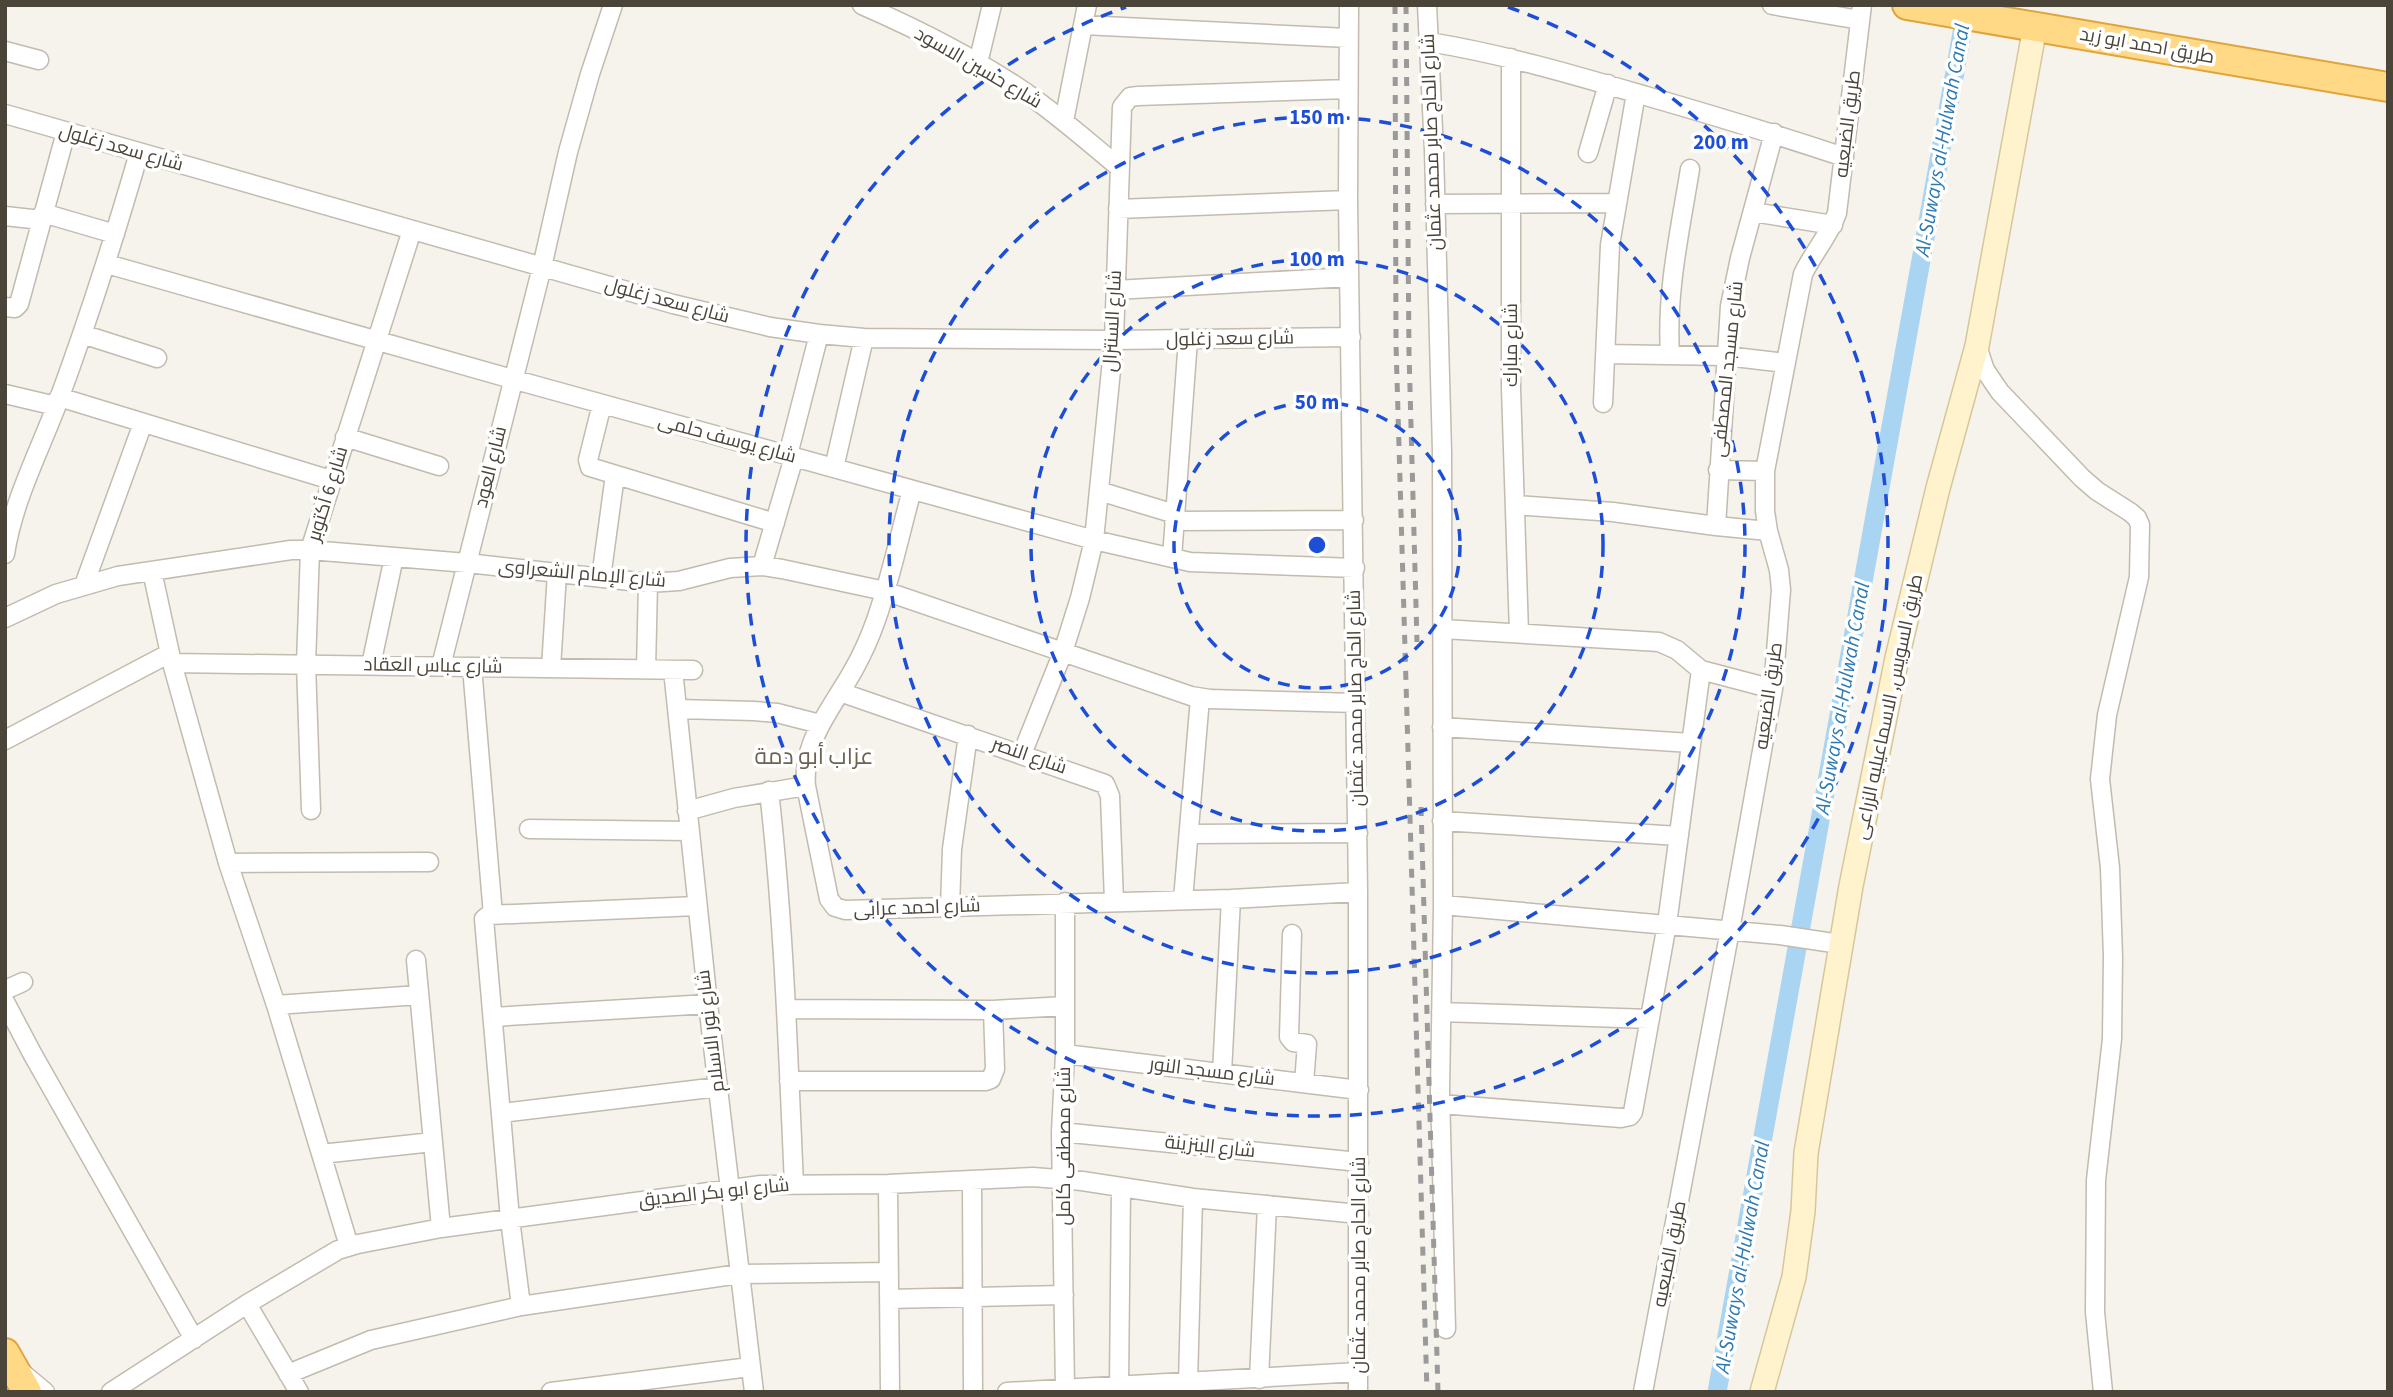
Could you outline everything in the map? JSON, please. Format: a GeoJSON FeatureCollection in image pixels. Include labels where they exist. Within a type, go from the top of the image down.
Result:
{"type":"FeatureCollection","features":[{"type":"Feature","properties":{"kind":"highway","name":"طريق احمد ابو زيد"},"geometry":{"type":"LineString","coordinates":[[1907,5],[2388,87]]}},
{"type":"Feature","properties":{"kind":"highway"},"geometry":{"type":"LineString","coordinates":[[9,1360],[27,1392]]}},
{"type":"Feature","properties":{"kind":"main road","name":"طريق السويس, الاسماعيليه الزراعى"},"geometry":{"type":"LineString","coordinates":[[1762,1392],[1794,1277],[1806,1153],[1840,944],[1897,658],[1938,488],[1977,346],[2023,24]]}},
{"type":"Feature","properties":{"kind":"street","name":"شارع العود"},"geometry":{"type":"LineString","coordinates":[[441,666],[572,139],[613,5]]}},
{"type":"Feature","properties":{"kind":"street","name":"شارع حسين الاسود"},"geometry":{"type":"LineString","coordinates":[[862,5],[886,10],[1020,89],[1064,121],[1120,169]]}},
{"type":"Feature","properties":{"kind":"street"},"geometry":{"type":"LineString","coordinates":[[978,64],[992,5]]}},
{"type":"Feature","properties":{"kind":"street"},"geometry":{"type":"LineString","coordinates":[[1064,121],[1087,5]]}},
{"type":"Feature","properties":{"kind":"street","name":"شارع الحاج صابر محمد عثمان"},"geometry":{"type":"LineString","coordinates":[[1349,5],[1348,200],[1358,833],[1358,1392]]}},
{"type":"Feature","properties":{"kind":"street","name":"شارع الحاج صابر محمد عثمان"},"geometry":{"type":"LineString","coordinates":[[1427,5],[1442,452],[1443,905],[1440,1104],[1446,1329]]}},
{"type":"Feature","properties":{"kind":"street"},"geometry":{"type":"LineString","coordinates":[[1772,5],[1861,13]]}},
{"type":"Feature","properties":{"kind":"street","name":"طريق الضبعيه"},"geometry":{"type":"LineString","coordinates":[[1643,1392],[1773,689],[1781,590],[1775,550],[1768,531],[1765,471],[1803,274],[1833,225],[1837,213],[1861,13]]}},
{"type":"Feature","properties":{"kind":"street"},"geometry":{"type":"LineString","coordinates":[[1083,25],[1349,38]]}},
{"type":"Feature","properties":{"kind":"street"},"geometry":{"type":"LineString","coordinates":[[1429,42],[1511,58],[1774,133],[1844,157]]}},
{"type":"Feature","properties":{"kind":"street"},"geometry":{"type":"LineString","coordinates":[[5,51],[39,60]]}},
{"type":"Feature","properties":{"kind":"street","name":"شارع مبارك"},"geometry":{"type":"LineString","coordinates":[[1511,58],[1511,388],[1519,633]]}},
{"type":"Feature","properties":{"kind":"street"},"geometry":{"type":"LineString","coordinates":[[1588,153],[1608,85]]}},
{"type":"Feature","properties":{"kind":"street","name":"شارع السنترال"},"geometry":{"type":"LineString","coordinates":[[1023,754],[1063,652],[1094,540],[1114,340],[1122,107],[1130,97],[1348,89]]}},
{"type":"Feature","properties":{"kind":"street"},"geometry":{"type":"LineString","coordinates":[[1603,403],[1608,282],[1615,203],[1636,93]]}},
{"type":"Feature","properties":{"kind":"street","name":"شارع سعد زغلول"},"geometry":{"type":"LineString","coordinates":[[5,114],[721,316],[819,334],[864,338],[1114,340],[1351,337]]}},
{"type":"Feature","properties":{"kind":"street"},"geometry":{"type":"LineString","coordinates":[[5,307],[15,308],[19,304],[66,132]]}},
{"type":"Feature","properties":{"kind":"street","name":"شارع مسجد المصطفى"},"geometry":{"type":"LineString","coordinates":[[1716,526],[1726,356],[1733,294],[1774,133]]}},
{"type":"Feature","properties":{"kind":"street"},"geometry":{"type":"LineString","coordinates":[[5,554],[13,516],[58,402],[107,264],[139,153]]}},
{"type":"Feature","properties":{"kind":"street"},"geometry":{"type":"LineString","coordinates":[[1670,355],[1671,284],[1690,169]]}},
{"type":"Feature","properties":{"kind":"street"},"geometry":{"type":"LineString","coordinates":[[1118,209],[1348,200]]}},
{"type":"Feature","properties":{"kind":"street"},"geometry":{"type":"LineString","coordinates":[[1435,204],[1615,203]]}},
{"type":"Feature","properties":{"kind":"street"},"geometry":{"type":"LineString","coordinates":[[1753,212],[1833,225]]}},
{"type":"Feature","properties":{"kind":"street"},"geometry":{"type":"LineString","coordinates":[[5,216],[43,216],[115,234]]}},
{"type":"Feature","properties":{"kind":"street","name":"شارع 6 أكتوبر"},"geometry":{"type":"LineString","coordinates":[[311,810],[306,664],[310,550],[412,230]]}},
{"type":"Feature","properties":{"kind":"street","name":"شارع يوسف حلمى"},"geometry":{"type":"LineString","coordinates":[[107,264],[1094,540],[1190,562],[1355,568]]}},
{"type":"Feature","properties":{"kind":"street"},"geometry":{"type":"LineString","coordinates":[[1115,289],[1349,277]]}},
{"type":"Feature","properties":{"kind":"street"},"geometry":{"type":"LineString","coordinates":[[82,334],[157,358]]}},
{"type":"Feature","properties":{"kind":"street"},"geometry":{"type":"LineString","coordinates":[[762,566],[775,523],[819,334]]}},
{"type":"Feature","properties":{"kind":"street"},"geometry":{"type":"LineString","coordinates":[[834,468],[864,338]]}},
{"type":"Feature","properties":{"kind":"street"},"geometry":{"type":"LineString","coordinates":[[1172,558],[1188,339]]}},
{"type":"Feature","properties":{"kind":"street"},"geometry":{"type":"LineString","coordinates":[[1977,346],[1985,370],[2000,392],[2082,478],[2130,512],[2137,518],[2140,526],[2139,577],[2107,715],[2100,779],[2110,868],[2113,957],[2112,1039],[2096,1180],[2095,1312],[2103,1392]]}},
{"type":"Feature","properties":{"kind":"street"},"geometry":{"type":"LineString","coordinates":[[1605,354],[1726,356],[1785,363]]}},
{"type":"Feature","properties":{"kind":"street"},"geometry":{"type":"LineString","coordinates":[[5,394],[58,402],[143,423],[331,480]]}},
{"type":"Feature","properties":{"kind":"street"},"geometry":{"type":"LineString","coordinates":[[602,404],[588,463],[593,469],[775,523]]}},
{"type":"Feature","properties":{"kind":"street"},"geometry":{"type":"LineString","coordinates":[[84,585],[143,423]]}},
{"type":"Feature","properties":{"kind":"street"},"geometry":{"type":"LineString","coordinates":[[345,437],[439,466]]}},
{"type":"Feature","properties":{"kind":"street"},"geometry":{"type":"LineString","coordinates":[[1718,470],[1765,471]]}},
{"type":"Feature","properties":{"kind":"street"},"geometry":{"type":"LineString","coordinates":[[601,578],[615,475]]}},
{"type":"Feature","properties":{"kind":"street","name":"شارع احمد عرابى"},"geometry":{"type":"LineString","coordinates":[[912,490],[885,591],[866,644],[810,744],[805,772],[806,786],[829,899],[835,906],[845,910],[1231,899],[1358,892]]}},
{"type":"Feature","properties":{"kind":"street"},"geometry":{"type":"LineString","coordinates":[[5,500],[22,491]]}},
{"type":"Feature","properties":{"kind":"street"},"geometry":{"type":"LineString","coordinates":[[1099,491],[1175,517],[1354,520]]}},
{"type":"Feature","properties":{"kind":"street"},"geometry":{"type":"LineString","coordinates":[[1515,505],[1613,512],[1768,531]]}},
{"type":"Feature","properties":{"kind":"street","name":"شارع الإمام الشعراوى"},"geometry":{"type":"LineString","coordinates":[[5,618],[56,594],[84,585],[152,571],[291,550],[467,563],[648,583],[679,581],[730,568],[762,566],[885,591],[1200,698],[1357,703]]}},
{"type":"Feature","properties":{"kind":"street"},"geometry":{"type":"LineString","coordinates":[[371,665],[394,557]]}},
{"type":"Feature","properties":{"kind":"street"},"geometry":{"type":"LineString","coordinates":[[152,571],[171,658],[228,863],[276,1005],[349,1246]]}},
{"type":"Feature","properties":{"kind":"street"},"geometry":{"type":"LineString","coordinates":[[551,668],[557,573]]}},
{"type":"Feature","properties":{"kind":"street"},"geometry":{"type":"LineString","coordinates":[[646,669],[648,583]]}},
{"type":"Feature","properties":{"kind":"street"},"geometry":{"type":"LineString","coordinates":[[1443,629],[1659,642],[1677,650],[1701,670],[1773,689]]}},
{"type":"Feature","properties":{"kind":"street"},"geometry":{"type":"LineString","coordinates":[[5,740],[171,658]]}},
{"type":"Feature","properties":{"kind":"street","name":"شارع عباس العقاد"},"geometry":{"type":"LineString","coordinates":[[171,658],[306,664],[693,670]]}},
{"type":"Feature","properties":{"kind":"street"},"geometry":{"type":"LineString","coordinates":[[472,667],[493,915]]}},
{"type":"Feature","properties":{"kind":"street","name":"شارع نور الاسلام"},"geometry":{"type":"LineString","coordinates":[[673,670],[697,906],[754,1392]]}},
{"type":"Feature","properties":{"kind":"street"},"geometry":{"type":"LineString","coordinates":[[1440,1104],[1626,1118],[1633,1112],[1667,924],[1701,670]]}},
{"type":"Feature","properties":{"kind":"street","name":"شارع النصر"},"geometry":{"type":"LineString","coordinates":[[840,692],[1099,780],[1109,789],[1114,901]]}},
{"type":"Feature","properties":{"kind":"street"},"geometry":{"type":"LineString","coordinates":[[1183,900],[1200,698]]}},
{"type":"Feature","properties":{"kind":"street"},"geometry":{"type":"LineString","coordinates":[[677,709],[754,710],[820,724]]}},
{"type":"Feature","properties":{"kind":"street"},"geometry":{"type":"LineString","coordinates":[[1442,727],[1691,743]]}},
{"type":"Feature","properties":{"kind":"street"},"geometry":{"type":"LineString","coordinates":[[950,907],[952,849],[968,735]]}},
{"type":"Feature","properties":{"kind":"street"},"geometry":{"type":"LineString","coordinates":[[687,811],[734,798],[806,786]]}},
{"type":"Feature","properties":{"kind":"street"},"geometry":{"type":"LineString","coordinates":[[769,791],[787,1009],[793,1184]]}},
{"type":"Feature","properties":{"kind":"street"},"geometry":{"type":"LineString","coordinates":[[1442,821],[1679,836]]}},
{"type":"Feature","properties":{"kind":"street"},"geometry":{"type":"LineString","coordinates":[[528,829],[690,831]]}},
{"type":"Feature","properties":{"kind":"street"},"geometry":{"type":"LineString","coordinates":[[1190,834],[1358,833]]}},
{"type":"Feature","properties":{"kind":"street"},"geometry":{"type":"LineString","coordinates":[[228,863],[429,863]]}},
{"type":"Feature","properties":{"kind":"street"},"geometry":{"type":"LineString","coordinates":[[1222,1073],[1231,899]]}},
{"type":"Feature","properties":{"kind":"street","name":"شارع مصطفى كامل"},"geometry":{"type":"LineString","coordinates":[[1065,902],[1065,1054],[1061,1132],[1065,1389]]}},
{"type":"Feature","properties":{"kind":"street"},"geometry":{"type":"LineString","coordinates":[[1443,905],[1730,930],[1840,944]]}},
{"type":"Feature","properties":{"kind":"street"},"geometry":{"type":"LineString","coordinates":[[521,1306],[510,1219],[483,922],[486,917],[493,915],[697,906]]}},
{"type":"Feature","properties":{"kind":"street"},"geometry":{"type":"LineString","coordinates":[[1292,934],[1289,1037],[1293,1042],[1307,1044],[1304,1083]]}},
{"type":"Feature","properties":{"kind":"street"},"geometry":{"type":"LineString","coordinates":[[416,960],[441,1228]]}},
{"type":"Feature","properties":{"kind":"street"},"geometry":{"type":"LineString","coordinates":[[5,990],[23,982]]}},
{"type":"Feature","properties":{"kind":"street"},"geometry":{"type":"LineString","coordinates":[[276,1005],[419,995]]}},
{"type":"Feature","properties":{"kind":"street"},"geometry":{"type":"LineString","coordinates":[[5,1002],[194,1339]]}},
{"type":"Feature","properties":{"kind":"street"},"geometry":{"type":"LineString","coordinates":[[493,1017],[708,1004]]}},
{"type":"Feature","properties":{"kind":"street"},"geometry":{"type":"LineString","coordinates":[[787,1009],[993,1010],[1065,1006]]}},
{"type":"Feature","properties":{"kind":"street"},"geometry":{"type":"LineString","coordinates":[[789,1081],[986,1082],[991,1079],[995,1069],[993,1010]]}},
{"type":"Feature","properties":{"kind":"street"},"geometry":{"type":"LineString","coordinates":[[1441,1012],[1650,1019]]}},
{"type":"Feature","properties":{"kind":"street","name":"شارع مسجد النور"},"geometry":{"type":"LineString","coordinates":[[1065,1054],[1359,1090]]}},
{"type":"Feature","properties":{"kind":"street"},"geometry":{"type":"LineString","coordinates":[[502,1113],[718,1087]]}},
{"type":"Feature","properties":{"kind":"street","name":"شارع البنزينة"},"geometry":{"type":"LineString","coordinates":[[1061,1132],[1359,1162]]}},
{"type":"Feature","properties":{"kind":"street"},"geometry":{"type":"LineString","coordinates":[[321,1154],[433,1142]]}},
{"type":"Feature","properties":{"kind":"street","name":"شارع ابو بكر الصديق"},"geometry":{"type":"LineString","coordinates":[[111,1392],[247,1304],[349,1246],[441,1228],[730,1188],[1033,1177],[1193,1198],[1359,1214]]}},
{"type":"Feature","properties":{"kind":"street"},"geometry":{"type":"LineString","coordinates":[[972,1180],[971,1297],[974,1392]]}},
{"type":"Feature","properties":{"kind":"street"},"geometry":{"type":"LineString","coordinates":[[888,1184],[890,1392]]}},
{"type":"Feature","properties":{"kind":"street"},"geometry":{"type":"LineString","coordinates":[[1119,1386],[1121,1188]]}},
{"type":"Feature","properties":{"kind":"street"},"geometry":{"type":"LineString","coordinates":[[1188,1383],[1193,1198]]}},
{"type":"Feature","properties":{"kind":"street"},"geometry":{"type":"LineString","coordinates":[[1259,1380],[1267,1205]]}},
{"type":"Feature","properties":{"kind":"street"},"geometry":{"type":"LineString","coordinates":[[288,1374],[371,1340],[521,1306],[739,1274],[889,1272]]}},
{"type":"Feature","properties":{"kind":"street"},"geometry":{"type":"LineString","coordinates":[[889,1299],[1064,1295]]}},
{"type":"Feature","properties":{"kind":"street"},"geometry":{"type":"LineString","coordinates":[[247,1304],[299,1392]]}},
{"type":"Feature","properties":{"kind":"street"},"geometry":{"type":"LineString","coordinates":[[9,1360],[46,1392]]}},
{"type":"Feature","properties":{"kind":"street"},"geometry":{"type":"LineString","coordinates":[[551,1392],[750,1367]]}},
{"type":"Feature","properties":{"kind":"street"},"geometry":{"type":"LineString","coordinates":[[1007,1392],[1358,1373]]}},
{"type":"Feature","properties":{"kind":"waterway","name":"Al-Suways al-Ḥulwah Canal"},"geometry":{"type":"LineString","coordinates":[[1717,1392],[1967,5]]}},
{"type":"Feature","properties":{"kind":"railway"},"geometry":{"type":"LineString","coordinates":[[1395,5],[1396,345],[1427,1392]]}},
{"type":"Feature","properties":{"kind":"railway"},"geometry":{"type":"LineString","coordinates":[[1406,5],[1409,353],[1417,642]]}},
{"type":"Feature","properties":{"kind":"railway"},"geometry":{"type":"LineString","coordinates":[[1421,807],[1438,1392]]}},
{"type":"Feature","properties":{"kind":"district","name":"عزاب أبو دمة"},"geometry":{"type":"Point","coordinates":[814,756]}}]}
